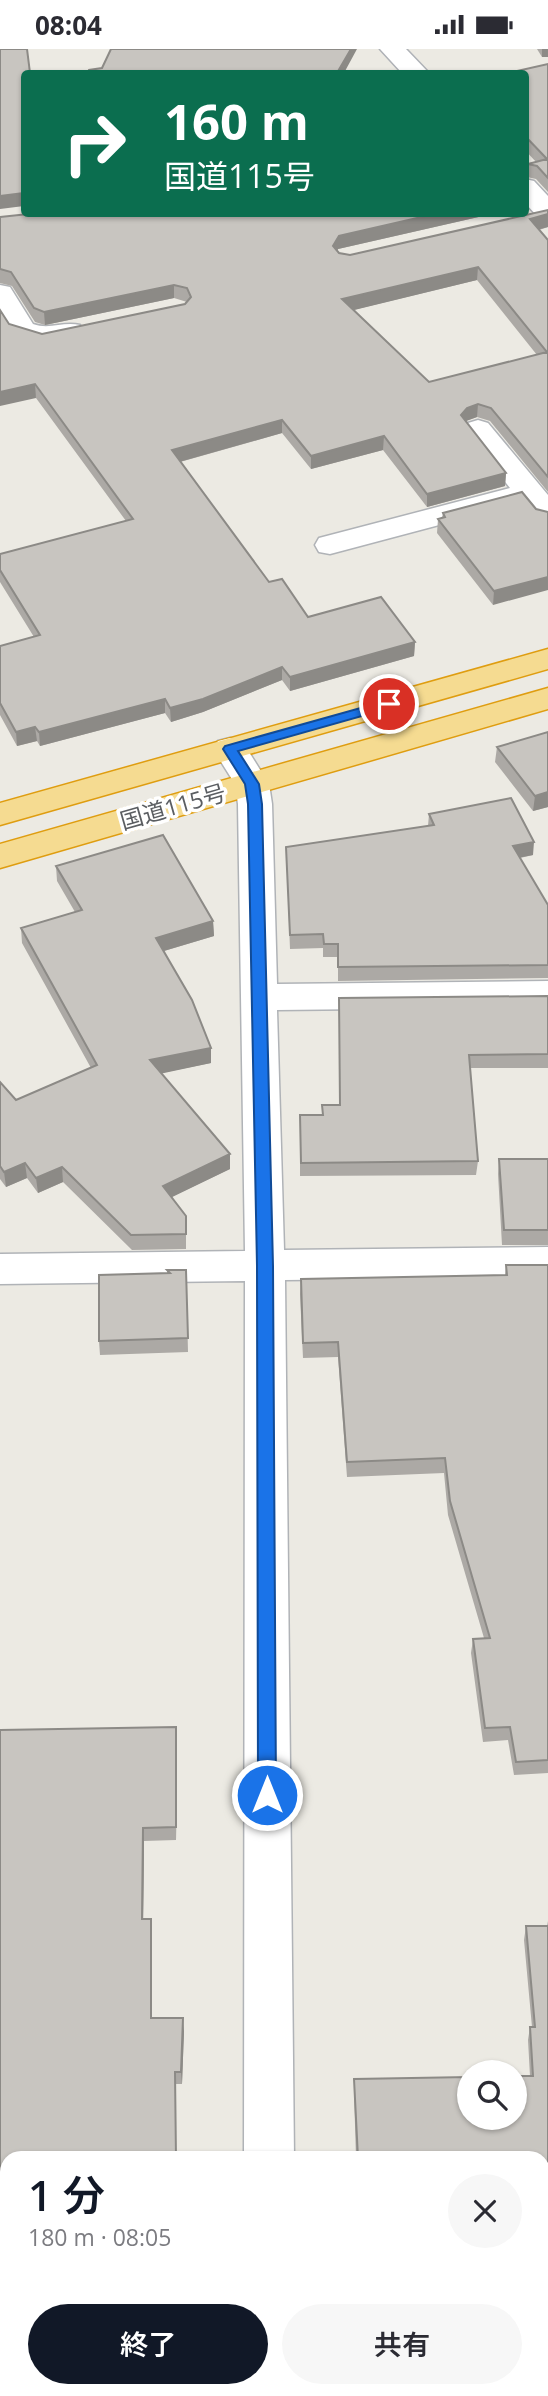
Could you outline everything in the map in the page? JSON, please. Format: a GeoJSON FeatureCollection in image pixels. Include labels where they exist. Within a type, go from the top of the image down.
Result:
{"type":"FeatureCollection","features":[{"type":"Feature","properties":{"kind":"highway","name":"国道115号"},"geometry":{"type":"LineString","coordinates":[[0,814],[548,659]]}},
{"type":"Feature","properties":{"kind":"highway","name":"国道115号"},"geometry":{"type":"LineString","coordinates":[[0,856],[548,698]]}},
{"type":"Feature","properties":{"kind":"street"},"geometry":{"type":"LineString","coordinates":[[392,49],[413,70]]}},
{"type":"Feature","properties":{"kind":"street"},"geometry":{"type":"LineString","coordinates":[[522,219],[548,213],[529,192]]}},
{"type":"Feature","properties":{"kind":"street"},"geometry":{"type":"LineString","coordinates":[[0,293],[22,330],[44,337],[96,325]]}},
{"type":"Feature","properties":{"kind":"street"},"geometry":{"type":"LineString","coordinates":[[330,545],[539,503],[478,429]]}},
{"type":"Feature","properties":{"kind":"street"},"geometry":{"type":"LineString","coordinates":[[230,749],[252,784],[255,804],[265,1266],[269,2151]]}},
{"type":"Feature","properties":{"kind":"street"},"geometry":{"type":"LineString","coordinates":[[259,997],[548,994]]}},
{"type":"Feature","properties":{"kind":"street"},"geometry":{"type":"LineString","coordinates":[[0,1269],[548,1262]]}},
{"type":"Feature","properties":{"kind":"building"},"geometry":{"type":"Polygon","coordinates":[[[0,49],[27,49],[30,70],[21,70],[21,193],[0,196],[0,49]]]}},
{"type":"Feature","properties":{"kind":"building"},"geometry":{"type":"Polygon","coordinates":[[[111,49],[351,49],[339,70],[89,70],[102,68],[111,49]]]}},
{"type":"Feature","properties":{"kind":"building"},"geometry":{"type":"Polygon","coordinates":[[[548,64],[548,178],[537,166],[529,164],[547,159],[529,140],[529,70],[521,70],[548,64]]]}},
{"type":"Feature","properties":{"kind":"building"},"geometry":{"type":"Polygon","coordinates":[[[548,210],[548,214],[530,219],[548,240],[548,477],[491,408],[478,404],[467,408],[461,415],[506,473],[427,494],[384,436],[311,456],[282,420],[172,450],[269,582],[282,579],[308,617],[381,597],[415,642],[290,677],[282,667],[203,699],[170,708],[165,699],[39,732],[35,727],[16,732],[0,703],[0,646],[40,635],[0,570],[0,554],[133,519],[35,384],[0,392],[0,310],[9,324],[42,334],[185,304],[191,297],[187,288],[174,285],[44,312],[34,308],[11,272],[0,269],[0,217],[21,215],[21,217],[422,217],[339,236],[333,246],[339,253],[350,255],[517,217],[529,217],[529,214],[548,210]],[[478,267],[342,299],[429,382],[547,352],[478,267]]]}},
{"type":"Feature","properties":{"kind":"building"},"geometry":{"type":"Polygon","coordinates":[[[522,492],[536,509],[548,512],[548,577],[494,591],[438,519],[445,517],[443,513],[522,492]]]}},
{"type":"Feature","properties":{"kind":"building"},"geometry":{"type":"Polygon","coordinates":[[[548,732],[548,792],[535,796],[497,747],[548,732]]]}},
{"type":"Feature","properties":{"kind":"building"},"geometry":{"type":"Polygon","coordinates":[[[511,798],[534,842],[513,846],[548,905],[548,965],[338,967],[338,944],[324,944],[323,934],[290,935],[286,847],[434,825],[429,814],[511,798]]]}},
{"type":"Feature","properties":{"kind":"building"},"geometry":{"type":"Polygon","coordinates":[[[163,835],[213,921],[156,938],[192,1000],[211,1048],[150,1060],[230,1154],[163,1186],[186,1216],[186,1234],[131,1235],[62,1167],[36,1178],[25,1163],[4,1172],[0,1166],[0,1082],[16,1100],[97,1065],[21,928],[82,910],[56,866],[163,835]]]}},
{"type":"Feature","properties":{"kind":"building"},"geometry":{"type":"Polygon","coordinates":[[[548,996],[548,1054],[469,1055],[478,1161],[301,1163],[300,1115],[323,1115],[322,1105],[340,1105],[339,998],[548,996]]]}},
{"type":"Feature","properties":{"kind":"building"},"geometry":{"type":"Polygon","coordinates":[[[499,1159],[548,1159],[548,1230],[504,1230],[499,1159]]]}},
{"type":"Feature","properties":{"kind":"building"},"geometry":{"type":"Polygon","coordinates":[[[506,1265],[548,1265],[548,1760],[516,1762],[510,1727],[485,1728],[473,1639],[490,1638],[450,1501],[445,1458],[347,1462],[338,1342],[303,1343],[301,1279],[507,1275],[506,1265]]]}},
{"type":"Feature","properties":{"kind":"building"},"geometry":{"type":"Polygon","coordinates":[[[167,1270],[186,1270],[188,1338],[99,1341],[99,1275],[170,1273],[167,1270]]]}},
{"type":"Feature","properties":{"kind":"building"},"geometry":{"type":"Polygon","coordinates":[[[176,1727],[176,1827],[143,1828],[142,1919],[151,1919],[151,2018],[183,2018],[181,2072],[175,2072],[176,2151],[0,2151],[0,1730],[176,1727]]]}},
{"type":"Feature","properties":{"kind":"building"},"geometry":{"type":"Polygon","coordinates":[[[526,1926],[548,1926],[548,2151],[358,2151],[354,2079],[457,2077],[457,2130],[527,2130],[527,2076],[533,2076],[530,2027],[535,2027],[526,1926]]]}},
{"type":"Feature","properties":{"kind":"route"},"geometry":{"type":"LineString","coordinates":[[267,1795],[265,1266],[255,804],[252,784],[230,749],[389,704]]}}]}
